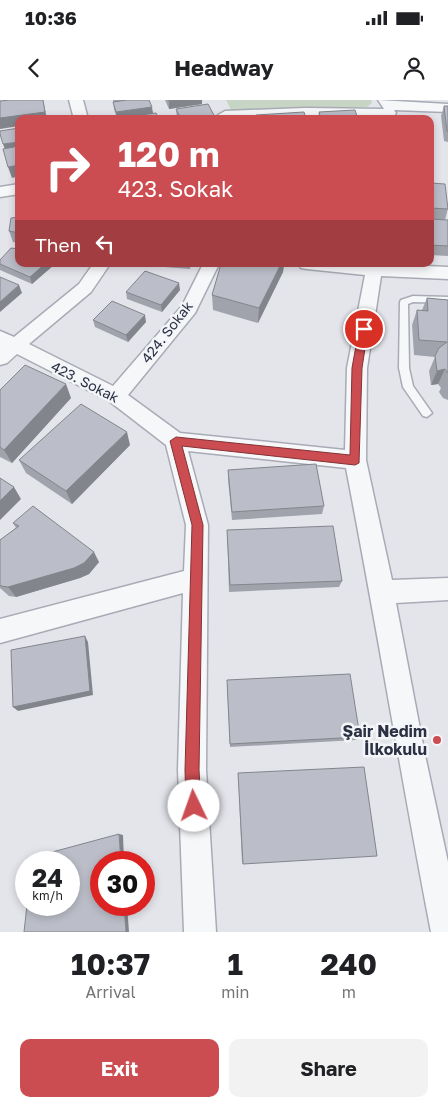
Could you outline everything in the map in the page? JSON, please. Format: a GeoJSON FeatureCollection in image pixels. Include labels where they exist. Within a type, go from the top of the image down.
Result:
{"type":"FeatureCollection","features":[{"type":"Feature","properties":{"kind":"street"},"geometry":{"type":"LineString","coordinates":[[76,100],[80,115]]}},
{"type":"Feature","properties":{"kind":"street"},"geometry":{"type":"LineString","coordinates":[[221,100],[225,115]]}},
{"type":"Feature","properties":{"kind":"street"},"geometry":{"type":"LineString","coordinates":[[257,115],[448,108]]}},
{"type":"Feature","properties":{"kind":"street"},"geometry":{"type":"LineString","coordinates":[[0,192],[15,190]]}},
{"type":"Feature","properties":{"kind":"street"},"geometry":{"type":"LineString","coordinates":[[4,347],[86,288],[100,267]]}},
{"type":"Feature","properties":{"kind":"street","name":"424. Sokak"},"geometry":{"type":"LineString","coordinates":[[116,396],[189,309],[210,267]]}},
{"type":"Feature","properties":{"kind":"street"},"geometry":{"type":"LineString","coordinates":[[447,932],[355,460],[357,368],[374,267],[448,272]]}},
{"type":"Feature","properties":{"kind":"street","name":"423. Sokak"},"geometry":{"type":"LineString","coordinates":[[4,347],[116,396],[176,441]]}},
{"type":"Feature","properties":{"kind":"street"},"geometry":{"type":"LineString","coordinates":[[200,932],[192,770],[198,525],[176,441],[355,460]]}},
{"type":"Feature","properties":{"kind":"street"},"geometry":{"type":"LineString","coordinates":[[0,631],[196,579]]}},
{"type":"Feature","properties":{"kind":"street"},"geometry":{"type":"LineString","coordinates":[[382,592],[448,589]]}},
{"type":"Feature","properties":{"kind":"lane"},"geometry":{"type":"LineString","coordinates":[[427,413],[408,387],[404,368],[404,302],[413,299],[448,300]]}},
{"type":"Feature","properties":{"kind":"green space"},"geometry":{"type":"Polygon","coordinates":[[[226,100],[371,100],[372,103],[367,107],[231,110],[226,100]]]}},
{"type":"Feature","properties":{"kind":"building"},"geometry":{"type":"Polygon","coordinates":[[[43,100],[45,112],[0,118],[0,101],[43,100]]]}},
{"type":"Feature","properties":{"kind":"building"},"geometry":{"type":"Polygon","coordinates":[[[149,100],[152,107],[116,112],[113,102],[149,100]]]}},
{"type":"Feature","properties":{"kind":"building"},"geometry":{"type":"Polygon","coordinates":[[[208,104],[214,115],[179,115],[176,109],[208,104]]]}},
{"type":"Feature","properties":{"kind":"building"},"geometry":{"type":"Polygon","coordinates":[[[444,106],[448,106],[448,131],[447,131],[444,106]]]}},
{"type":"Feature","properties":{"kind":"building"},"geometry":{"type":"Polygon","coordinates":[[[355,110],[357,115],[320,115],[319,112],[355,110]]]}},
{"type":"Feature","properties":{"kind":"building"},"geometry":{"type":"Polygon","coordinates":[[[304,112],[305,115],[256,115],[304,112]]]}},
{"type":"Feature","properties":{"kind":"building"},"geometry":{"type":"Polygon","coordinates":[[[156,113],[157,115],[141,115],[156,113]]]}},
{"type":"Feature","properties":{"kind":"building"},"geometry":{"type":"Polygon","coordinates":[[[15,129],[15,142],[3,144],[0,131],[15,129]]]}},
{"type":"Feature","properties":{"kind":"building"},"geometry":{"type":"Polygon","coordinates":[[[15,147],[15,166],[8,167],[3,149],[15,147]]]}},
{"type":"Feature","properties":{"kind":"building"},"geometry":{"type":"Polygon","coordinates":[[[434,183],[445,184],[448,209],[434,208],[434,183]]]}},
{"type":"Feature","properties":{"kind":"building"},"geometry":{"type":"Polygon","coordinates":[[[11,218],[15,218],[15,232],[9,231],[11,218]]]}},
{"type":"Feature","properties":{"kind":"building"},"geometry":{"type":"Polygon","coordinates":[[[434,219],[448,220],[448,246],[434,245],[434,219]]]}},
{"type":"Feature","properties":{"kind":"building"},"geometry":{"type":"Polygon","coordinates":[[[11,248],[15,248],[15,267],[42,267],[30,277],[0,264],[0,260],[11,248]]]}},
{"type":"Feature","properties":{"kind":"building"},"geometry":{"type":"Polygon","coordinates":[[[220,267],[280,267],[259,308],[212,295],[220,267]]]}},
{"type":"Feature","properties":{"kind":"building"},"geometry":{"type":"Polygon","coordinates":[[[145,271],[179,283],[161,305],[126,292],[145,271]]]}},
{"type":"Feature","properties":{"kind":"building"},"geometry":{"type":"Polygon","coordinates":[[[0,277],[19,285],[0,302],[0,277]]]}},
{"type":"Feature","properties":{"kind":"building"},"geometry":{"type":"Polygon","coordinates":[[[427,298],[448,300],[448,373],[445,369],[437,371],[435,356],[439,348],[447,342],[419,340],[417,310],[428,311],[427,298]]]}},
{"type":"Feature","properties":{"kind":"building"},"geometry":{"type":"Polygon","coordinates":[[[112,301],[145,315],[126,335],[93,320],[112,301]]]}},
{"type":"Feature","properties":{"kind":"building"},"geometry":{"type":"Polygon","coordinates":[[[25,365],[66,384],[4,450],[0,447],[0,390],[25,365]]]}},
{"type":"Feature","properties":{"kind":"building"},"geometry":{"type":"Polygon","coordinates":[[[81,404],[127,432],[66,491],[19,460],[81,404]]]}},
{"type":"Feature","properties":{"kind":"building"},"geometry":{"type":"Polygon","coordinates":[[[316,464],[324,506],[232,512],[228,470],[316,464]]]}},
{"type":"Feature","properties":{"kind":"building"},"geometry":{"type":"Polygon","coordinates":[[[0,478],[14,487],[0,501],[0,478]]]}},
{"type":"Feature","properties":{"kind":"building"},"geometry":{"type":"Polygon","coordinates":[[[33,506],[94,552],[84,563],[74,568],[8,587],[1,586],[0,540],[19,526],[13,523],[33,506]]]}},
{"type":"Feature","properties":{"kind":"building"},"geometry":{"type":"Polygon","coordinates":[[[333,526],[342,581],[230,585],[227,530],[333,526]]]}},
{"type":"Feature","properties":{"kind":"building"},"geometry":{"type":"Polygon","coordinates":[[[85,636],[90,691],[13,707],[11,650],[85,636]]]}},
{"type":"Feature","properties":{"kind":"building"},"geometry":{"type":"Polygon","coordinates":[[[350,674],[360,737],[230,744],[227,680],[350,674]]]}},
{"type":"Feature","properties":{"kind":"building"},"geometry":{"type":"Polygon","coordinates":[[[364,767],[377,856],[243,864],[238,773],[364,767]]]}},
{"type":"Feature","properties":{"kind":"building"},"geometry":{"type":"Polygon","coordinates":[[[119,834],[120,851],[90,851],[90,916],[125,916],[126,932],[24,932],[26,916],[80,916],[80,851],[56,851],[119,834]]]}},
{"type":"Feature","properties":{"kind":"place","name":"Şair Nedim İlkokulu"},"geometry":{"type":"Point","coordinates":[437,740]}},
{"type":"Feature","properties":{"kind":"route"},"geometry":{"type":"LineString","coordinates":[[194,806],[192,770],[198,525],[176,441],[355,460],[357,368],[364,329]]}}]}
